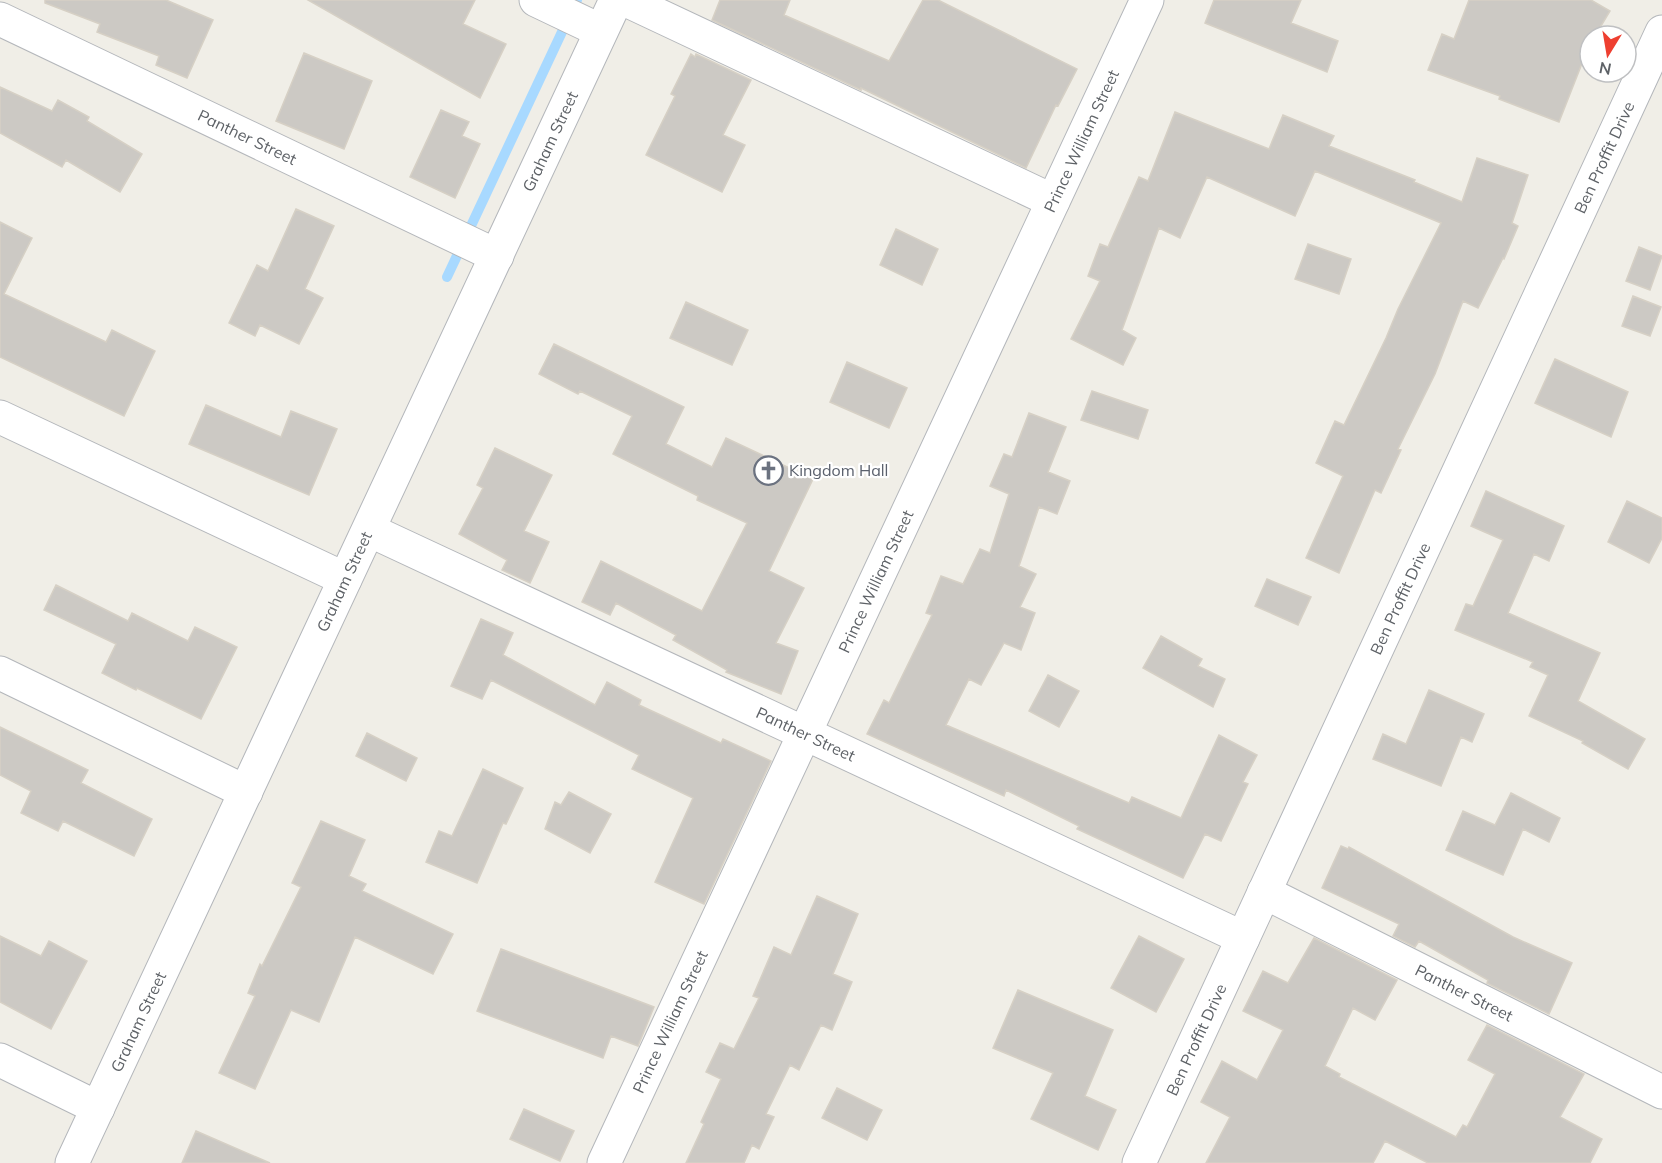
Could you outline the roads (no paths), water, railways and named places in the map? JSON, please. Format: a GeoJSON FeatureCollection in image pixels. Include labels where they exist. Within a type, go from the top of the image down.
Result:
{"type":"FeatureCollection","features":[{"type":"Feature","properties":{"kind":"street"},"geometry":{"type":"LineString","coordinates":[[536,0],[601,31]]}},
{"type":"Feature","properties":{"kind":"street","name":"Prince William Street"},"geometry":{"type":"LineString","coordinates":[[604,1163],[1147,0]]}},
{"type":"Feature","properties":{"kind":"street"},"geometry":{"type":"LineString","coordinates":[[625,1],[1053,201]]}},
{"type":"Feature","properties":{"kind":"street","name":"Graham Street"},"geometry":{"type":"LineString","coordinates":[[72,1163],[601,31],[625,1]]}},
{"type":"Feature","properties":{"kind":"street","name":"Panther Street"},"geometry":{"type":"LineString","coordinates":[[0,19],[497,256]]}},
{"type":"Feature","properties":{"kind":"street","name":"Ben Proffit Drive"},"geometry":{"type":"LineString","coordinates":[[1139,1163],[1662,32]]}},
{"type":"Feature","properties":{"kind":"street"},"geometry":{"type":"LineString","coordinates":[[0,417],[345,579]]}},
{"type":"Feature","properties":{"kind":"street","name":"Panther Street"},"geometry":{"type":"LineString","coordinates":[[369,530],[1243,938]]}},
{"type":"Feature","properties":{"kind":"street"},"geometry":{"type":"LineString","coordinates":[[0,673],[246,792]]}},
{"type":"Feature","properties":{"kind":"street","name":"Panther Street"},"geometry":{"type":"LineString","coordinates":[[1264,892],[1660,1086]]}},
{"type":"Feature","properties":{"kind":"street"},"geometry":{"type":"LineString","coordinates":[[0,1060],[98,1108]]}},
{"type":"Feature","properties":{"kind":"waterway"},"geometry":{"type":"LineString","coordinates":[[447,277],[577,0]]}},
{"type":"Feature","properties":{"kind":"place","name":"Kingdom Hall"},"geometry":{"type":"Point","coordinates":[768,470]}}]}
